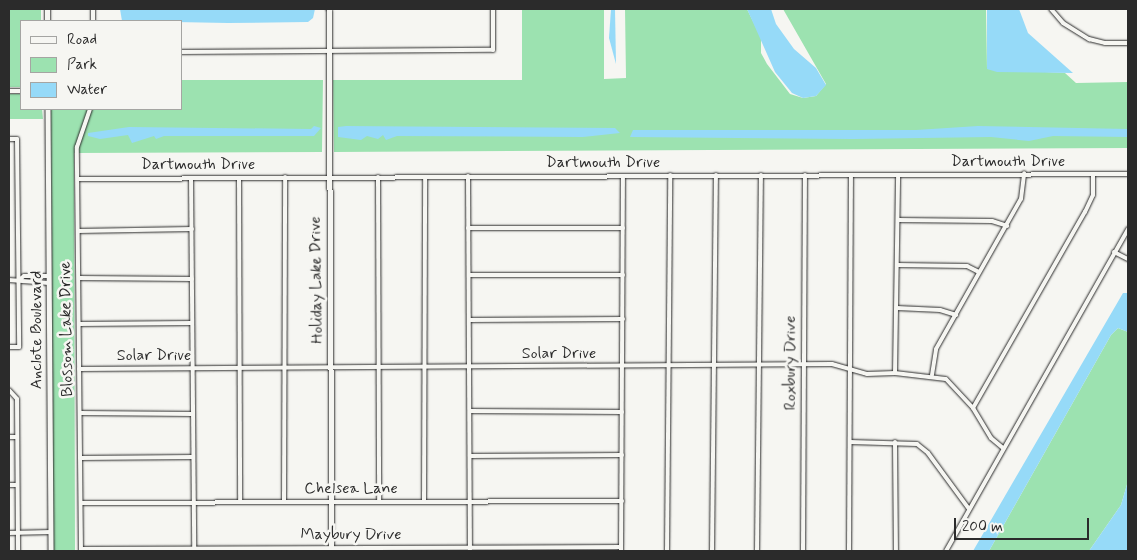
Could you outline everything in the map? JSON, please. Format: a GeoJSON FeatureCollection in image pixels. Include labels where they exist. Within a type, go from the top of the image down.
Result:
{"type":"FeatureCollection","features":[{"type":"Feature","properties":{"kind":"street","name":"Holiday Lake Drive"},"geometry":{"type":"LineString","coordinates":[[329,9],[332,549]]}},
{"type":"Feature","properties":{"kind":"street"},"geometry":{"type":"LineString","coordinates":[[182,52],[493,50],[493,9]]}},
{"type":"Feature","properties":{"kind":"street"},"geometry":{"type":"LineString","coordinates":[[1051,9],[1063,23],[1089,39],[1114,44],[1128,43]]}},
{"type":"Feature","properties":{"kind":"street","name":"Anclote Boulevard"},"geometry":{"type":"LineString","coordinates":[[48,110],[51,551]]}},
{"type":"Feature","properties":{"kind":"street","name":"Blossom Lake Drive"},"geometry":{"type":"LineString","coordinates":[[81,550],[78,178],[80,133],[90,110]]}},
{"type":"Feature","properties":{"kind":"street"},"geometry":{"type":"LineString","coordinates":[[9,139],[17,139],[19,280],[19,346],[9,347]]}},
{"type":"Feature","properties":{"kind":"street"},"geometry":{"type":"LineString","coordinates":[[932,375],[936,349],[1021,199],[1024,173]]}},
{"type":"Feature","properties":{"kind":"street"},"geometry":{"type":"LineString","coordinates":[[973,408],[1086,212],[1093,195],[1094,174]]}},
{"type":"Feature","properties":{"kind":"street","name":"Dartmouth Drive"},"geometry":{"type":"LineString","coordinates":[[78,178],[1128,174]]}},
{"type":"Feature","properties":{"kind":"street"},"geometry":{"type":"LineString","coordinates":[[667,551],[670,175]]}},
{"type":"Feature","properties":{"kind":"street"},"geometry":{"type":"LineString","coordinates":[[712,551],[716,175]]}},
{"type":"Feature","properties":{"kind":"street"},"geometry":{"type":"LineString","coordinates":[[757,551],[761,175]]}},
{"type":"Feature","properties":{"kind":"street","name":"Roxbury Drive"},"geometry":{"type":"LineString","coordinates":[[803,551],[805,175]]}},
{"type":"Feature","properties":{"kind":"street"},"geometry":{"type":"LineString","coordinates":[[849,551],[851,175]]}},
{"type":"Feature","properties":{"kind":"street"},"geometry":{"type":"LineString","coordinates":[[895,373],[898,175]]}},
{"type":"Feature","properties":{"kind":"street"},"geometry":{"type":"LineString","coordinates":[[468,176],[470,549]]}},
{"type":"Feature","properties":{"kind":"street"},"geometry":{"type":"LineString","coordinates":[[621,549],[623,176]]}},
{"type":"Feature","properties":{"kind":"street"},"geometry":{"type":"LineString","coordinates":[[284,502],[285,177]]}},
{"type":"Feature","properties":{"kind":"street"},"geometry":{"type":"LineString","coordinates":[[378,177],[379,502]]}},
{"type":"Feature","properties":{"kind":"street"},"geometry":{"type":"LineString","coordinates":[[424,177],[424,502]]}},
{"type":"Feature","properties":{"kind":"street"},"geometry":{"type":"LineString","coordinates":[[191,178],[194,550]]}},
{"type":"Feature","properties":{"kind":"street"},"geometry":{"type":"LineString","coordinates":[[238,178],[240,502]]}},
{"type":"Feature","properties":{"kind":"street"},"geometry":{"type":"LineString","coordinates":[[898,220],[992,221],[1007,226]]}},
{"type":"Feature","properties":{"kind":"street"},"geometry":{"type":"LineString","coordinates":[[468,228],[623,228]]}},
{"type":"Feature","properties":{"kind":"street"},"geometry":{"type":"LineString","coordinates":[[78,231],[192,229]]}},
{"type":"Feature","properties":{"kind":"street"},"geometry":{"type":"LineString","coordinates":[[946,551],[1128,229]]}},
{"type":"Feature","properties":{"kind":"street"},"geometry":{"type":"LineString","coordinates":[[1114,252],[1128,259]]}},
{"type":"Feature","properties":{"kind":"street"},"geometry":{"type":"LineString","coordinates":[[897,265],[967,266],[979,272]]}},
{"type":"Feature","properties":{"kind":"street"},"geometry":{"type":"LineString","coordinates":[[469,275],[623,275]]}},
{"type":"Feature","properties":{"kind":"street"},"geometry":{"type":"LineString","coordinates":[[19,280],[24,276],[49,276]]}},
{"type":"Feature","properties":{"kind":"street"},"geometry":{"type":"LineString","coordinates":[[79,278],[192,278]]}},
{"type":"Feature","properties":{"kind":"street"},"geometry":{"type":"LineString","coordinates":[[9,280],[49,283]]}},
{"type":"Feature","properties":{"kind":"street"},"geometry":{"type":"LineString","coordinates":[[896,308],[940,310],[956,315]]}},
{"type":"Feature","properties":{"kind":"street"},"geometry":{"type":"LineString","coordinates":[[469,320],[623,319]]}},
{"type":"Feature","properties":{"kind":"street"},"geometry":{"type":"LineString","coordinates":[[79,324],[192,324]]}},
{"type":"Feature","properties":{"kind":"street","name":"Solar Drive"},"geometry":{"type":"LineString","coordinates":[[80,369],[832,364],[867,374],[932,375],[955,386],[973,408],[991,438],[1003,448]]}},
{"type":"Feature","properties":{"kind":"street"},"geometry":{"type":"LineString","coordinates":[[9,390],[14,392],[17,399],[18,551]]}},
{"type":"Feature","properties":{"kind":"street"},"geometry":{"type":"LineString","coordinates":[[470,411],[622,412]]}},
{"type":"Feature","properties":{"kind":"street"},"geometry":{"type":"LineString","coordinates":[[80,413],[193,414]]}},
{"type":"Feature","properties":{"kind":"street"},"geometry":{"type":"LineString","coordinates":[[9,437],[17,437]]}},
{"type":"Feature","properties":{"kind":"street"},"geometry":{"type":"LineString","coordinates":[[850,442],[911,442],[928,453],[969,509]]}},
{"type":"Feature","properties":{"kind":"street"},"geometry":{"type":"LineString","coordinates":[[895,442],[896,551]]}},
{"type":"Feature","properties":{"kind":"street"},"geometry":{"type":"LineString","coordinates":[[470,456],[622,455]]}},
{"type":"Feature","properties":{"kind":"street"},"geometry":{"type":"LineString","coordinates":[[80,458],[193,457]]}},
{"type":"Feature","properties":{"kind":"street"},"geometry":{"type":"LineString","coordinates":[[9,485],[18,485]]}},
{"type":"Feature","properties":{"kind":"street","name":"Chelsea Lane"},"geometry":{"type":"LineString","coordinates":[[81,502],[622,500]]}},
{"type":"Feature","properties":{"kind":"street"},"geometry":{"type":"LineString","coordinates":[[9,533],[51,532]]}},
{"type":"Feature","properties":{"kind":"street","name":"Maybury Drive"},"geometry":{"type":"LineString","coordinates":[[81,550],[621,549]]}},
{"type":"Feature","properties":{"kind":"green space"},"geometry":{"type":"Polygon","coordinates":[[[9,9],[41,9],[41,20],[20,20],[20,87],[9,87],[9,9]]]}},
{"type":"Feature","properties":{"kind":"green space"},"geometry":{"type":"Polygon","coordinates":[[[522,9],[604,9],[604,79],[626,78],[625,9],[747,9],[761,38],[761,53],[767,64],[790,94],[803,98],[816,96],[826,84],[783,9],[986,9],[987,69],[1065,73],[1076,83],[1128,82],[1128,148],[334,152],[333,80],[522,80],[522,9]]]}},
{"type":"Feature","properties":{"kind":"green space"},"geometry":{"type":"Polygon","coordinates":[[[182,80],[323,80],[322,152],[74,153],[75,551],[53,551],[51,110],[182,110],[182,80]]]}},
{"type":"Feature","properties":{"kind":"green space"},"geometry":{"type":"Polygon","coordinates":[[[9,94],[20,94],[20,110],[42,110],[43,119],[9,119],[9,94]]]}},
{"type":"Feature","properties":{"kind":"green space"},"geometry":{"type":"Polygon","coordinates":[[[1118,328],[1128,332],[1128,481],[1121,505],[1089,551],[989,551],[1111,335],[1118,328]]]}},
{"type":"Feature","properties":{"kind":"water"},"geometry":{"type":"Polygon","coordinates":[[[120,9],[315,9],[313,18],[308,22],[228,23],[182,22],[182,20],[122,20],[120,9]]]}},
{"type":"Feature","properties":{"kind":"water"},"geometry":{"type":"Polygon","coordinates":[[[611,9],[615,9],[616,64],[609,38],[611,9]]]}},
{"type":"Feature","properties":{"kind":"water"},"geometry":{"type":"Polygon","coordinates":[[[747,9],[771,9],[776,24],[794,49],[816,68],[826,85],[816,96],[803,98],[792,93],[775,72],[747,9]]]}},
{"type":"Feature","properties":{"kind":"water"},"geometry":{"type":"Polygon","coordinates":[[[987,9],[1019,9],[1028,33],[1073,73],[997,72],[987,69],[987,9]]]}},
{"type":"Feature","properties":{"kind":"water"},"geometry":{"type":"Polygon","coordinates":[[[314,126],[321,128],[314,136],[164,136],[156,139],[154,136],[132,143],[128,135],[100,139],[88,136],[88,133],[129,127],[311,129],[314,126]]]}},
{"type":"Feature","properties":{"kind":"water"},"geometry":{"type":"Polygon","coordinates":[[[978,126],[1128,129],[1128,137],[1053,136],[1029,141],[991,137],[853,139],[630,137],[633,130],[916,130],[978,126]]]}},
{"type":"Feature","properties":{"kind":"water"},"geometry":{"type":"Polygon","coordinates":[[[338,127],[615,128],[620,133],[583,137],[397,136],[386,140],[383,135],[378,139],[367,136],[361,140],[338,137],[338,127]]]}},
{"type":"Feature","properties":{"kind":"water"},"geometry":{"type":"Polygon","coordinates":[[[1123,293],[1128,293],[1128,332],[1118,328],[1111,335],[989,551],[973,551],[1123,293]]]}},
{"type":"Feature","properties":{"kind":"water"},"geometry":{"type":"Polygon","coordinates":[[[1128,481],[1128,551],[1089,551],[1121,505],[1128,481]]]}}]}
